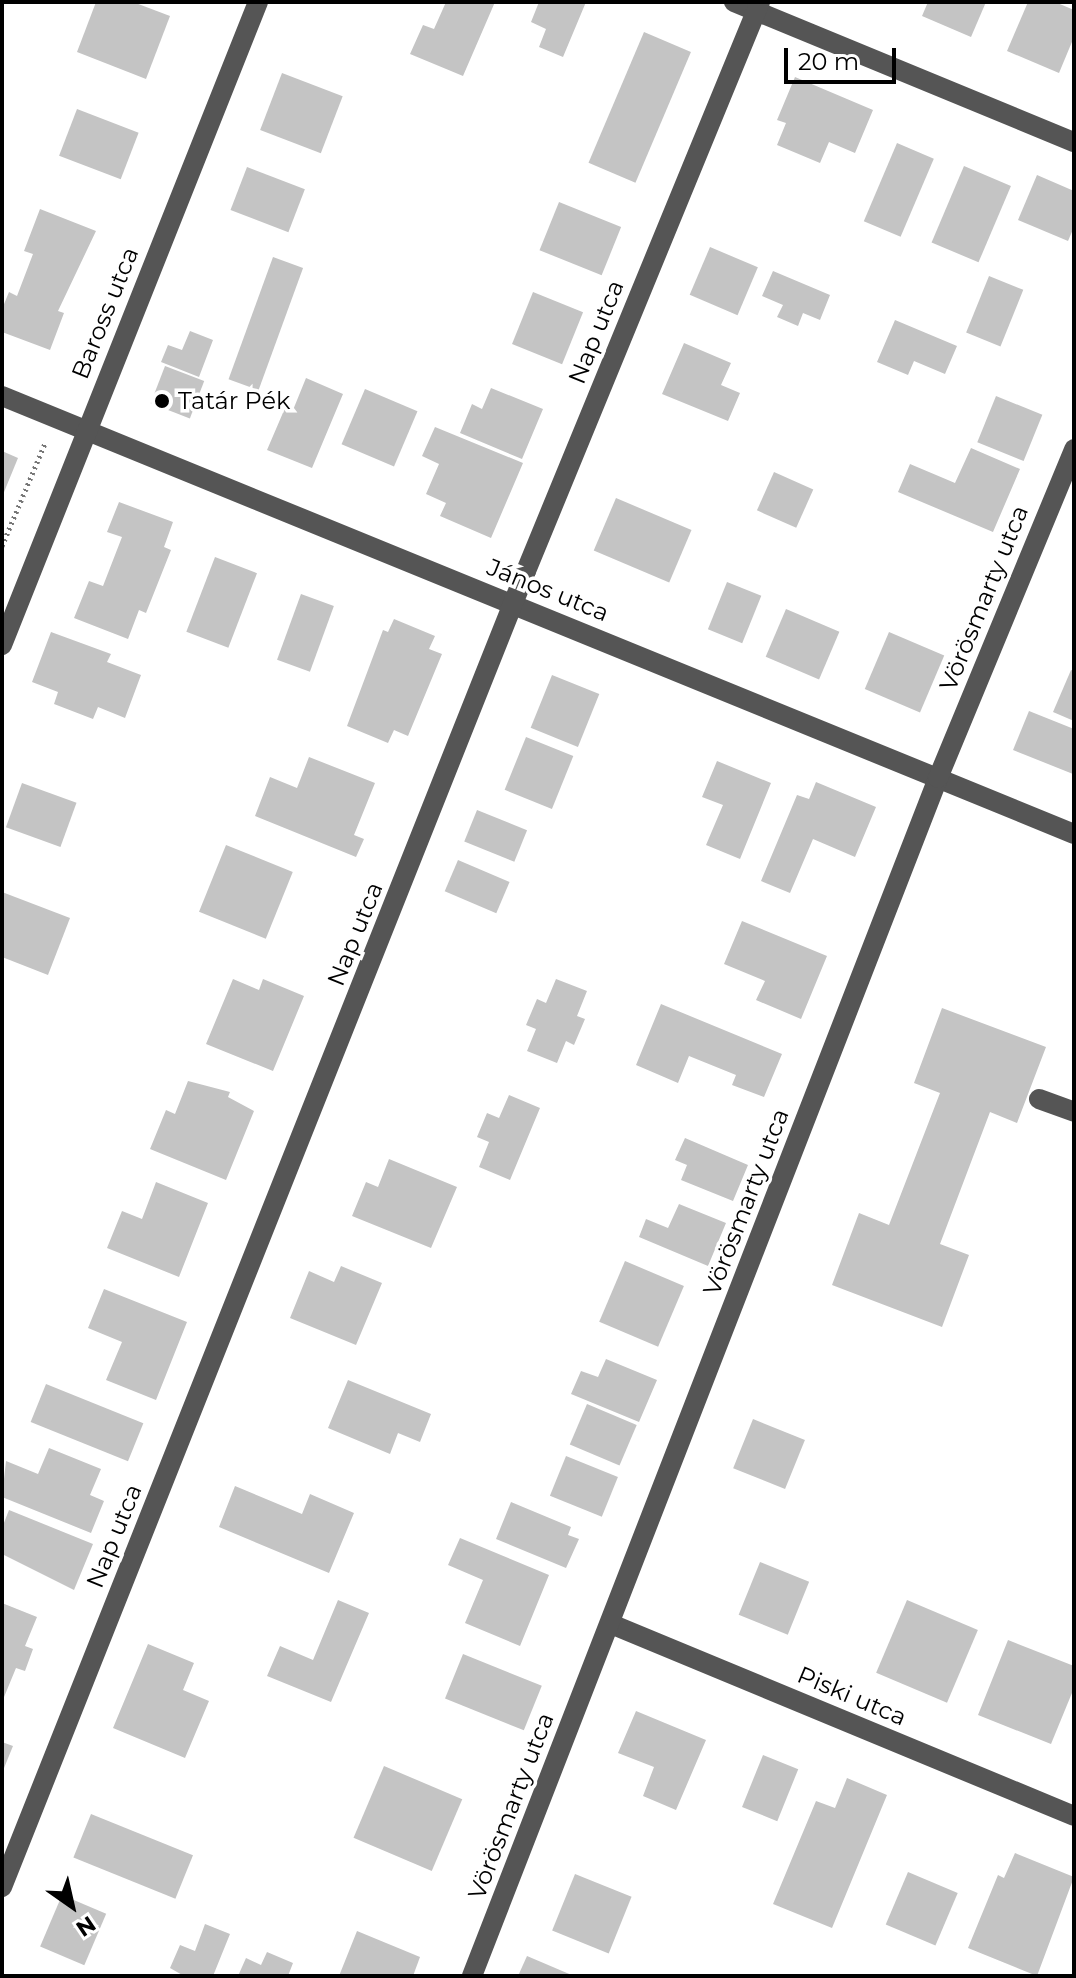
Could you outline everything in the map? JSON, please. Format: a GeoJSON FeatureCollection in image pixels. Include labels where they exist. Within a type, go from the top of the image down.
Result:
{"type":"FeatureCollection","features":[{"type":"Feature","properties":{"kind":"street","name":"Baross utca"},"geometry":{"type":"LineString","coordinates":[[2,645],[258,2]]}},
{"type":"Feature","properties":{"kind":"street"},"geometry":{"type":"LineString","coordinates":[[734,2],[758,7],[1074,142]]}},
{"type":"Feature","properties":{"kind":"street","name":"Nap utca"},"geometry":{"type":"LineString","coordinates":[[2,1887],[514,605],[758,7]]}},
{"type":"Feature","properties":{"kind":"street","name":"János utca"},"geometry":{"type":"LineString","coordinates":[[2,396],[1074,834]]}},
{"type":"Feature","properties":{"kind":"street","name":"Vörösmarty utca"},"geometry":{"type":"LineString","coordinates":[[472,1976],[938,778],[1074,449]]}},
{"type":"Feature","properties":{"kind":"street"},"geometry":{"type":"LineString","coordinates":[[1039,1099],[1074,1112]]}},
{"type":"Feature","properties":{"kind":"street","name":"Piski utca"},"geometry":{"type":"LineString","coordinates":[[611,1624],[1074,1816]]}},
{"type":"Feature","properties":{"kind":"path"},"geometry":{"type":"LineString","coordinates":[[2,546],[55,418]]}},
{"type":"Feature","properties":{"kind":"building"},"geometry":{"type":"Polygon","coordinates":[[[96,2],[133,2],[170,16],[146,79],[77,52],[96,2]]]}},
{"type":"Feature","properties":{"kind":"building"},"geometry":{"type":"Polygon","coordinates":[[[446,2],[495,2],[463,76],[410,54],[423,25],[434,29],[446,2]]]}},
{"type":"Feature","properties":{"kind":"building"},"geometry":{"type":"Polygon","coordinates":[[[539,2],[586,2],[563,57],[539,47],[546,29],[531,22],[539,2]]]}},
{"type":"Feature","properties":{"kind":"building"},"geometry":{"type":"Polygon","coordinates":[[[928,2],[986,2],[971,37],[922,16],[928,2]]]}},
{"type":"Feature","properties":{"kind":"building"},"geometry":{"type":"Polygon","coordinates":[[[1028,2],[1055,2],[1074,10],[1074,37],[1059,73],[1007,51],[1028,2]]]}},
{"type":"Feature","properties":{"kind":"building"},"geometry":{"type":"Polygon","coordinates":[[[644,32],[691,52],[635,183],[589,163],[644,32]]]}},
{"type":"Feature","properties":{"kind":"building"},"geometry":{"type":"Polygon","coordinates":[[[282,73],[343,96],[321,153],[260,130],[282,73]]]}},
{"type":"Feature","properties":{"kind":"building"},"geometry":{"type":"Polygon","coordinates":[[[795,77],[873,110],[855,153],[829,142],[820,163],[777,145],[786,123],[777,120],[795,77]]]}},
{"type":"Feature","properties":{"kind":"building"},"geometry":{"type":"Polygon","coordinates":[[[77,109],[139,133],[121,179],[59,156],[77,109]]]}},
{"type":"Feature","properties":{"kind":"building"},"geometry":{"type":"Polygon","coordinates":[[[897,143],[934,159],[901,237],[864,221],[897,143]]]}},
{"type":"Feature","properties":{"kind":"building"},"geometry":{"type":"Polygon","coordinates":[[[964,166],[1011,186],[979,262],[932,242],[964,166]]]}},
{"type":"Feature","properties":{"kind":"building"},"geometry":{"type":"Polygon","coordinates":[[[247,167],[305,189],[288,232],[231,210],[247,167]]]}},
{"type":"Feature","properties":{"kind":"building"},"geometry":{"type":"Polygon","coordinates":[[[1037,175],[1074,191],[1074,227],[1068,241],[1018,220],[1037,175]]]}},
{"type":"Feature","properties":{"kind":"building"},"geometry":{"type":"Polygon","coordinates":[[[559,202],[621,227],[602,275],[540,250],[559,202]]]}},
{"type":"Feature","properties":{"kind":"building"},"geometry":{"type":"Polygon","coordinates":[[[40,209],[96,231],[58,311],[64,313],[50,350],[2,332],[2,309],[9,292],[17,296],[33,254],[24,251],[40,209]]]}},
{"type":"Feature","properties":{"kind":"building"},"geometry":{"type":"Polygon","coordinates":[[[710,247],[758,267],[738,315],[690,295],[710,247]]]}},
{"type":"Feature","properties":{"kind":"building"},"geometry":{"type":"Polygon","coordinates":[[[273,257],[303,268],[259,390],[229,379],[273,257]]]}},
{"type":"Feature","properties":{"kind":"building"},"geometry":{"type":"Polygon","coordinates":[[[773,271],[830,295],[820,320],[803,313],[798,326],[777,317],[783,305],[762,296],[773,271]]]}},
{"type":"Feature","properties":{"kind":"building"},"geometry":{"type":"Polygon","coordinates":[[[989,276],[1023,290],[1000,346],[966,333],[989,276]]]}},
{"type":"Feature","properties":{"kind":"building"},"geometry":{"type":"Polygon","coordinates":[[[533,292],[583,312],[562,364],[512,344],[533,292]]]}},
{"type":"Feature","properties":{"kind":"building"},"geometry":{"type":"Polygon","coordinates":[[[895,320],[957,346],[945,374],[914,361],[908,375],[877,362],[895,320]]]}},
{"type":"Feature","properties":{"kind":"building"},"geometry":{"type":"Polygon","coordinates":[[[190,331],[213,340],[199,377],[161,362],[168,345],[182,350],[190,331]]]}},
{"type":"Feature","properties":{"kind":"building"},"geometry":{"type":"Polygon","coordinates":[[[684,343],[731,363],[721,385],[740,393],[728,421],[662,394],[684,343]]]}},
{"type":"Feature","properties":{"kind":"building"},"geometry":{"type":"Polygon","coordinates":[[[165,366],[204,381],[190,418],[151,403],[165,366]]]}},
{"type":"Feature","properties":{"kind":"building"},"geometry":{"type":"Polygon","coordinates":[[[306,378],[343,394],[312,468],[267,450],[285,408],[293,410],[306,378]]]}},
{"type":"Feature","properties":{"kind":"building"},"geometry":{"type":"Polygon","coordinates":[[[491,388],[543,409],[522,459],[460,433],[472,404],[482,409],[491,388]]]}},
{"type":"Feature","properties":{"kind":"building"},"geometry":{"type":"Polygon","coordinates":[[[365,389],[417,411],[394,467],[342,444],[365,389]]]}},
{"type":"Feature","properties":{"kind":"building"},"geometry":{"type":"Polygon","coordinates":[[[996,396],[1042,415],[1024,461],[977,442],[996,396]]]}},
{"type":"Feature","properties":{"kind":"building"},"geometry":{"type":"Polygon","coordinates":[[[435,427],[523,463],[491,538],[440,516],[446,503],[426,494],[439,464],[422,456],[435,427]]]}},
{"type":"Feature","properties":{"kind":"building"},"geometry":{"type":"Polygon","coordinates":[[[971,448],[1020,469],[993,532],[898,492],[910,464],[955,483],[971,448]]]}},
{"type":"Feature","properties":{"kind":"building"},"geometry":{"type":"Polygon","coordinates":[[[2,451],[18,458],[2,497],[2,451]]]}},
{"type":"Feature","properties":{"kind":"building"},"geometry":{"type":"Polygon","coordinates":[[[774,472],[813,489],[796,528],[757,510],[774,472]]]}},
{"type":"Feature","properties":{"kind":"building"},"geometry":{"type":"Polygon","coordinates":[[[616,498],[691,530],[669,583],[594,550],[616,498]]]}},
{"type":"Feature","properties":{"kind":"building"},"geometry":{"type":"Polygon","coordinates":[[[119,502],[173,522],[164,547],[171,550],[146,613],[139,610],[128,639],[74,618],[89,581],[103,586],[122,537],[107,532],[119,502]]]}},
{"type":"Feature","properties":{"kind":"building"},"geometry":{"type":"Polygon","coordinates":[[[215,557],[257,573],[228,648],[186,632],[215,557]]]}},
{"type":"Feature","properties":{"kind":"building"},"geometry":{"type":"Polygon","coordinates":[[[727,582],[761,596],[742,643],[708,629],[727,582]]]}},
{"type":"Feature","properties":{"kind":"building"},"geometry":{"type":"Polygon","coordinates":[[[301,594],[334,606],[310,672],[277,660],[301,594]]]}},
{"type":"Feature","properties":{"kind":"building"},"geometry":{"type":"Polygon","coordinates":[[[786,609],[839,632],[819,680],[766,657],[786,609]]]}},
{"type":"Feature","properties":{"kind":"building"},"geometry":{"type":"Polygon","coordinates":[[[394,619],[435,636],[429,649],[442,654],[408,736],[394,730],[388,743],[347,726],[383,630],[388,632],[394,619]]]}},
{"type":"Feature","properties":{"kind":"building"},"geometry":{"type":"Polygon","coordinates":[[[51,632],[111,654],[107,662],[141,675],[125,718],[98,707],[93,719],[54,704],[58,692],[32,682],[51,632]]]}},
{"type":"Feature","properties":{"kind":"building"},"geometry":{"type":"Polygon","coordinates":[[[889,632],[944,655],[920,713],[865,689],[889,632]]]}},
{"type":"Feature","properties":{"kind":"building"},"geometry":{"type":"Polygon","coordinates":[[[1071,670],[1074,671],[1074,721],[1053,712],[1071,670]]]}},
{"type":"Feature","properties":{"kind":"building"},"geometry":{"type":"Polygon","coordinates":[[[552,675],[599,694],[578,747],[531,728],[552,675]]]}},
{"type":"Feature","properties":{"kind":"building"},"geometry":{"type":"Polygon","coordinates":[[[1029,711],[1074,729],[1073,774],[1013,750],[1029,711]]]}},
{"type":"Feature","properties":{"kind":"building"},"geometry":{"type":"Polygon","coordinates":[[[526,737],[573,756],[552,809],[505,790],[526,737]]]}},
{"type":"Feature","properties":{"kind":"building"},"geometry":{"type":"Polygon","coordinates":[[[309,757],[375,783],[354,835],[364,839],[356,857],[255,816],[270,777],[297,788],[309,757]]]}},
{"type":"Feature","properties":{"kind":"building"},"geometry":{"type":"Polygon","coordinates":[[[717,761],[771,783],[740,859],[706,845],[723,805],[702,797],[717,761]]]}},
{"type":"Feature","properties":{"kind":"building"},"geometry":{"type":"Polygon","coordinates":[[[816,782],[876,807],[855,857],[813,839],[790,893],[761,881],[797,795],[809,799],[816,782]]]}},
{"type":"Feature","properties":{"kind":"building"},"geometry":{"type":"Polygon","coordinates":[[[22,783],[77,803],[60,847],[6,827],[22,783]]]}},
{"type":"Feature","properties":{"kind":"building"},"geometry":{"type":"Polygon","coordinates":[[[477,810],[527,830],[514,862],[464,842],[477,810]]]}},
{"type":"Feature","properties":{"kind":"building"},"geometry":{"type":"Polygon","coordinates":[[[226,845],[293,872],[266,939],[199,912],[226,845]]]}},
{"type":"Feature","properties":{"kind":"building"},"geometry":{"type":"Polygon","coordinates":[[[458,860],[510,882],[496,913],[445,891],[458,860]]]}},
{"type":"Feature","properties":{"kind":"building"},"geometry":{"type":"Polygon","coordinates":[[[2,892],[70,918],[48,975],[2,957],[2,892]]]}},
{"type":"Feature","properties":{"kind":"building"},"geometry":{"type":"Polygon","coordinates":[[[742,921],[827,956],[801,1019],[756,1000],[765,981],[724,964],[742,921]]]}},
{"type":"Feature","properties":{"kind":"building"},"geometry":{"type":"Polygon","coordinates":[[[233,979],[259,990],[263,979],[304,996],[273,1071],[206,1044],[233,979]]]}},
{"type":"Feature","properties":{"kind":"building"},"geometry":{"type":"Polygon","coordinates":[[[556,979],[587,991],[577,1016],[585,1019],[574,1045],[566,1041],[557,1063],[527,1051],[536,1029],[526,1025],[537,999],[546,1003],[556,979]]]}},
{"type":"Feature","properties":{"kind":"building"},"geometry":{"type":"Polygon","coordinates":[[[661,1004],[782,1054],[764,1097],[732,1085],[736,1075],[689,1056],[678,1083],[636,1065],[661,1004]]]}},
{"type":"Feature","properties":{"kind":"building"},"geometry":{"type":"Polygon","coordinates":[[[942,1008],[1046,1047],[1017,1123],[990,1112],[940,1244],[969,1255],[942,1327],[832,1285],[859,1213],[889,1225],[940,1093],[914,1083],[942,1008]]]}},
{"type":"Feature","properties":{"kind":"building"},"geometry":{"type":"Polygon","coordinates":[[[188,1081],[230,1092],[228,1097],[254,1111],[226,1180],[150,1149],[166,1110],[175,1114],[188,1081]]]}},
{"type":"Feature","properties":{"kind":"building"},"geometry":{"type":"Polygon","coordinates":[[[509,1095],[540,1108],[510,1180],[479,1167],[489,1142],[477,1137],[487,1113],[499,1118],[509,1095]]]}},
{"type":"Feature","properties":{"kind":"building"},"geometry":{"type":"Polygon","coordinates":[[[685,1138],[748,1165],[733,1201],[681,1180],[687,1165],[675,1160],[685,1138]]]}},
{"type":"Feature","properties":{"kind":"building"},"geometry":{"type":"Polygon","coordinates":[[[389,1159],[457,1187],[431,1248],[352,1216],[366,1182],[378,1187],[389,1159]]]}},
{"type":"Feature","properties":{"kind":"building"},"geometry":{"type":"Polygon","coordinates":[[[156,1182],[208,1203],[179,1277],[107,1248],[122,1211],[142,1219],[156,1182]]]}},
{"type":"Feature","properties":{"kind":"building"},"geometry":{"type":"Polygon","coordinates":[[[679,1204],[726,1223],[708,1266],[639,1237],[646,1219],[668,1228],[679,1204]]]}},
{"type":"Feature","properties":{"kind":"building"},"geometry":{"type":"Polygon","coordinates":[[[625,1261],[684,1286],[658,1347],[599,1322],[625,1261]]]}},
{"type":"Feature","properties":{"kind":"building"},"geometry":{"type":"Polygon","coordinates":[[[341,1266],[382,1283],[356,1345],[290,1318],[309,1271],[334,1282],[341,1266]]]}},
{"type":"Feature","properties":{"kind":"building"},"geometry":{"type":"Polygon","coordinates":[[[104,1289],[187,1322],[156,1400],[106,1380],[122,1342],[88,1328],[104,1289]]]}},
{"type":"Feature","properties":{"kind":"building"},"geometry":{"type":"Polygon","coordinates":[[[606,1359],[657,1380],[639,1422],[571,1394],[581,1371],[598,1377],[606,1359]]]}},
{"type":"Feature","properties":{"kind":"building"},"geometry":{"type":"Polygon","coordinates":[[[348,1380],[431,1414],[420,1442],[398,1433],[390,1454],[328,1428],[348,1380]]]}},
{"type":"Feature","properties":{"kind":"building"},"geometry":{"type":"Polygon","coordinates":[[[46,1384],[143,1423],[128,1461],[31,1422],[46,1384]]]}},
{"type":"Feature","properties":{"kind":"building"},"geometry":{"type":"Polygon","coordinates":[[[587,1404],[637,1425],[620,1466],[570,1445],[587,1404]]]}},
{"type":"Feature","properties":{"kind":"building"},"geometry":{"type":"Polygon","coordinates":[[[753,1419],[805,1440],[785,1489],[733,1468],[753,1419]]]}},
{"type":"Feature","properties":{"kind":"building"},"geometry":{"type":"Polygon","coordinates":[[[49,1448],[101,1469],[90,1495],[104,1501],[91,1533],[2,1497],[6,1461],[38,1474],[49,1448]]]}},
{"type":"Feature","properties":{"kind":"building"},"geometry":{"type":"Polygon","coordinates":[[[566,1456],[618,1477],[602,1517],[550,1496],[566,1456]]]}},
{"type":"Feature","properties":{"kind":"building"},"geometry":{"type":"Polygon","coordinates":[[[235,1486],[302,1514],[310,1494],[354,1513],[329,1573],[219,1527],[235,1486]]]}},
{"type":"Feature","properties":{"kind":"building"},"geometry":{"type":"Polygon","coordinates":[[[511,1502],[571,1527],[568,1535],[579,1539],[566,1568],[496,1539],[511,1502]]]}},
{"type":"Feature","properties":{"kind":"building"},"geometry":{"type":"Polygon","coordinates":[[[9,1510],[93,1544],[74,1590],[2,1554],[2,1528],[9,1510]]]}},
{"type":"Feature","properties":{"kind":"building"},"geometry":{"type":"Polygon","coordinates":[[[460,1538],[549,1575],[520,1646],[465,1623],[483,1580],[448,1565],[460,1538]]]}},
{"type":"Feature","properties":{"kind":"building"},"geometry":{"type":"Polygon","coordinates":[[[760,1562],[809,1582],[788,1635],[739,1615],[760,1562]]]}},
{"type":"Feature","properties":{"kind":"building"},"geometry":{"type":"Polygon","coordinates":[[[338,1600],[369,1613],[331,1702],[267,1676],[280,1646],[313,1660],[338,1600]]]}},
{"type":"Feature","properties":{"kind":"building"},"geometry":{"type":"Polygon","coordinates":[[[907,1600],[978,1630],[947,1703],[876,1673],[907,1600]]]}},
{"type":"Feature","properties":{"kind":"building"},"geometry":{"type":"Polygon","coordinates":[[[2,1603],[37,1617],[25,1646],[33,1649],[25,1671],[16,1668],[2,1702],[2,1603]]]}},
{"type":"Feature","properties":{"kind":"building"},"geometry":{"type":"Polygon","coordinates":[[[1008,1640],[1074,1666],[1074,1688],[1051,1744],[978,1715],[1008,1640]]]}},
{"type":"Feature","properties":{"kind":"building"},"geometry":{"type":"Polygon","coordinates":[[[148,1644],[194,1663],[183,1690],[209,1701],[185,1758],[113,1728],[148,1644]]]}},
{"type":"Feature","properties":{"kind":"building"},"geometry":{"type":"Polygon","coordinates":[[[463,1654],[542,1686],[524,1730],[445,1699],[463,1654]]]}},
{"type":"Feature","properties":{"kind":"building"},"geometry":{"type":"Polygon","coordinates":[[[636,1711],[706,1740],[676,1810],[643,1796],[654,1767],[618,1753],[636,1711]]]}},
{"type":"Feature","properties":{"kind":"building"},"geometry":{"type":"Polygon","coordinates":[[[2,1742],[13,1746],[2,1773],[2,1742]]]}},
{"type":"Feature","properties":{"kind":"building"},"geometry":{"type":"Polygon","coordinates":[[[763,1755],[798,1769],[777,1821],[742,1807],[763,1755]]]}},
{"type":"Feature","properties":{"kind":"building"},"geometry":{"type":"Polygon","coordinates":[[[384,1766],[462,1799],[432,1871],[354,1838],[384,1766]]]}},
{"type":"Feature","properties":{"kind":"building"},"geometry":{"type":"Polygon","coordinates":[[[847,1778],[887,1795],[832,1928],[773,1904],[816,1801],[835,1808],[847,1778]]]}},
{"type":"Feature","properties":{"kind":"building"},"geometry":{"type":"Polygon","coordinates":[[[91,1814],[193,1855],[175,1899],[73,1858],[91,1814]]]}},
{"type":"Feature","properties":{"kind":"building"},"geometry":{"type":"Polygon","coordinates":[[[1015,1853],[1074,1877],[1037,1976],[968,1948],[998,1875],[1004,1878],[1015,1853]]]}},
{"type":"Feature","properties":{"kind":"building"},"geometry":{"type":"Polygon","coordinates":[[[908,1872],[958,1893],[935,1946],[886,1924],[908,1872]]]}},
{"type":"Feature","properties":{"kind":"building"},"geometry":{"type":"Polygon","coordinates":[[[575,1874],[632,1897],[609,1953],[552,1931],[575,1874]]]}},
{"type":"Feature","properties":{"kind":"building"},"geometry":{"type":"Polygon","coordinates":[[[62,1895],[106,1914],[84,1965],[40,1947],[62,1895]]]}},
{"type":"Feature","properties":{"kind":"building"},"geometry":{"type":"Polygon","coordinates":[[[205,1924],[230,1934],[213,1976],[184,1976],[170,1968],[180,1945],[195,1951],[205,1924]]]}},
{"type":"Feature","properties":{"kind":"building"},"geometry":{"type":"Polygon","coordinates":[[[357,1931],[420,1957],[413,1976],[339,1976],[357,1931]]]}},
{"type":"Feature","properties":{"kind":"building"},"geometry":{"type":"Polygon","coordinates":[[[267,1952],[293,1963],[288,1976],[238,1976],[246,1958],[261,1965],[267,1952]]]}},
{"type":"Feature","properties":{"kind":"building"},"geometry":{"type":"Polygon","coordinates":[[[527,1956],[574,1976],[518,1976],[527,1956]]]}},
{"type":"Feature","properties":{"kind":"place","name":"Tatár Pék"},"geometry":{"type":"Point","coordinates":[162,401]}}]}
